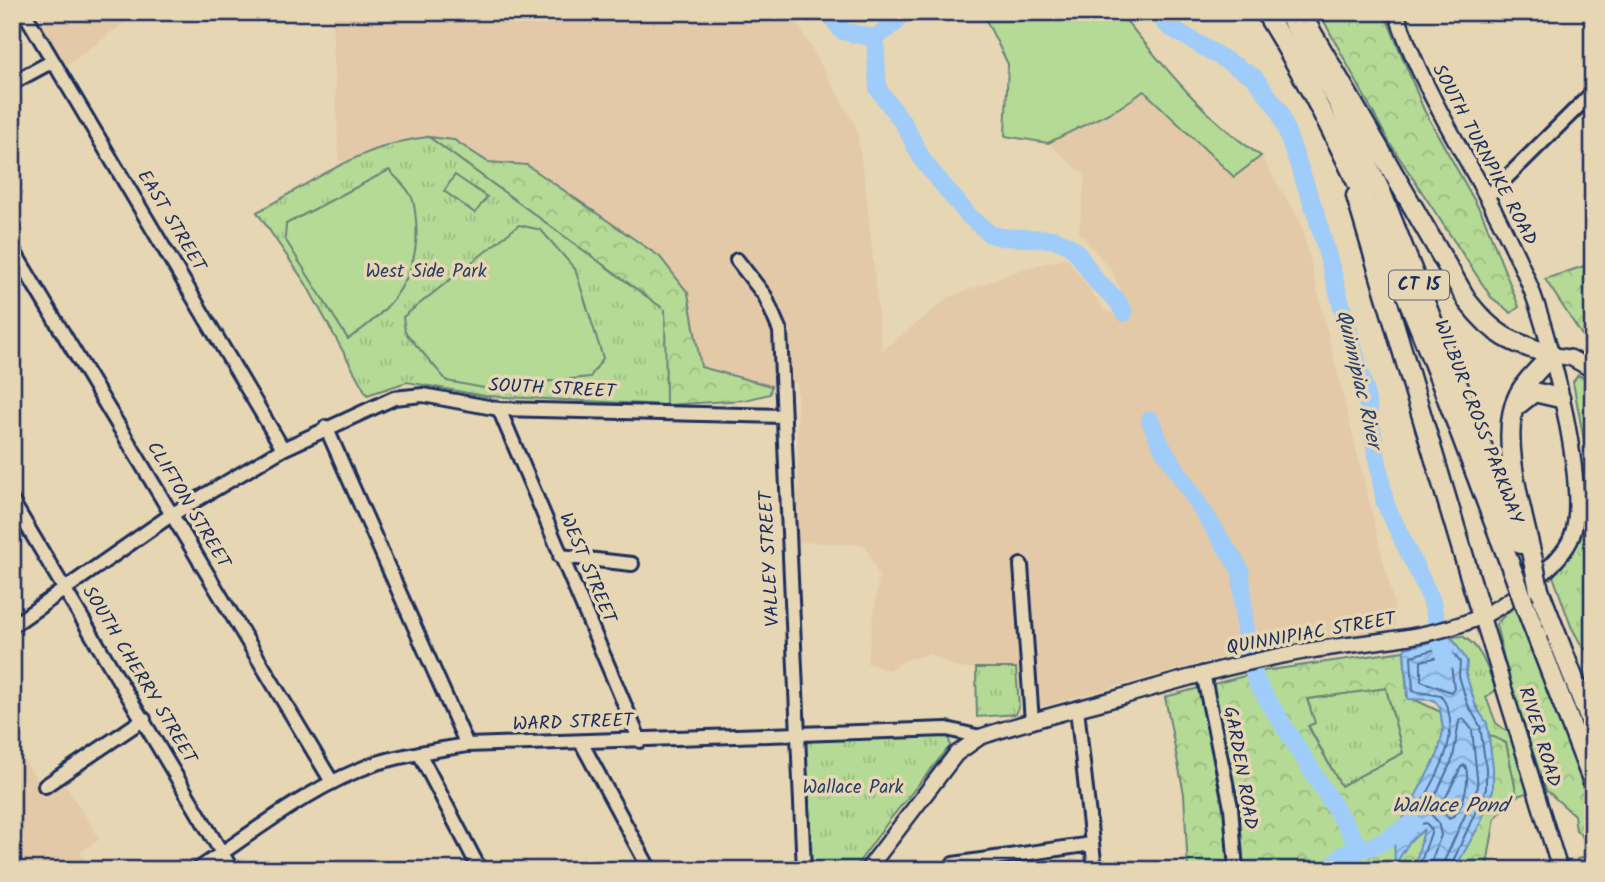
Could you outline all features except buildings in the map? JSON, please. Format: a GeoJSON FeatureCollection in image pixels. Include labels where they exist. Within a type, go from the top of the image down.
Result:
{"type":"FeatureCollection","features":[{"type":"Feature","properties":{"kind":"highway","name":"WILBUR CROSS PARKWAY"},"geometry":{"type":"LineString","coordinates":[[1265,12],[1342,149],[1375,215],[1593,782]]}},
{"type":"Feature","properties":{"kind":"highway","name":"WILBUR CROSS PARKWAY"},"geometry":{"type":"LineString","coordinates":[[1287,12],[1338,102],[1382,194],[1532,566],[1593,728]]}},
{"type":"Feature","properties":{"kind":"highway"},"geometry":{"type":"LineString","coordinates":[[1300,12],[1468,302],[1487,327],[1505,340],[1552,355],[1518,395],[1512,412],[1510,442],[1532,566]]}},
{"type":"Feature","properties":{"kind":"highway"},"geometry":{"type":"LineString","coordinates":[[1342,149],[1482,617]]}},
{"type":"Feature","properties":{"kind":"highway"},"geometry":{"type":"LineString","coordinates":[[1512,412],[1534,392],[1560,398]]}},
{"type":"Feature","properties":{"kind":"main road","name":"SOUTH TURNPIKE ROAD"},"geometry":{"type":"LineString","coordinates":[[1396,12],[1425,86],[1488,196],[1532,293],[1552,355]]}},
{"type":"Feature","properties":{"kind":"main road"},"geometry":{"type":"LineString","coordinates":[[1552,355],[1571,358],[1593,370]]}},
{"type":"Feature","properties":{"kind":"main road","name":"QUINNIPIAC STREET"},"geometry":{"type":"LineString","coordinates":[[867,870],[956,754],[980,737],[1203,673],[1303,651],[1397,639],[1450,628],[1482,617],[1555,564],[1573,536],[1578,492],[1552,355]]}},
{"type":"Feature","properties":{"kind":"main road","name":"RIVER ROAD"},"geometry":{"type":"LineString","coordinates":[[1482,617],[1560,870]]}},
{"type":"Feature","properties":{"kind":"street","name":"EAST STREET"},"geometry":{"type":"LineString","coordinates":[[24,12],[283,449]]}},
{"type":"Feature","properties":{"kind":"street"},"geometry":{"type":"LineString","coordinates":[[12,83],[53,61]]}},
{"type":"Feature","properties":{"kind":"street"},"geometry":{"type":"LineString","coordinates":[[1488,196],[1593,92]]}},
{"type":"Feature","properties":{"kind":"street","name":"CLIFTON STREET"},"geometry":{"type":"LineString","coordinates":[[12,248],[332,782]]}},
{"type":"Feature","properties":{"kind":"street","name":"VALLEY STREET"},"geometry":{"type":"LineString","coordinates":[[737,260],[765,296],[780,331],[804,870]]}},
{"type":"Feature","properties":{"kind":"street","name":"SOUTH STREET"},"geometry":{"type":"LineString","coordinates":[[12,626],[171,515],[283,449],[394,398],[423,395],[499,409],[782,416]]}},
{"type":"Feature","properties":{"kind":"street","name":"WEST STREET"},"geometry":{"type":"LineString","coordinates":[[499,409],[640,741]]}},
{"type":"Feature","properties":{"kind":"street"},"geometry":{"type":"LineString","coordinates":[[326,427],[467,745]]}},
{"type":"Feature","properties":{"kind":"street","name":"SOUTH CHERRY STREET"},"geometry":{"type":"LineString","coordinates":[[12,501],[232,870]]}},
{"type":"Feature","properties":{"kind":"street"},"geometry":{"type":"LineString","coordinates":[[560,556],[632,564]]}},
{"type":"Feature","properties":{"kind":"street"},"geometry":{"type":"LineString","coordinates":[[1021,565],[1032,722]]}},
{"type":"Feature","properties":{"kind":"street","name":"GARDEN ROAD"},"geometry":{"type":"LineString","coordinates":[[1203,673],[1231,807],[1236,870]]}},
{"type":"Feature","properties":{"kind":"street"},"geometry":{"type":"LineString","coordinates":[[1077,709],[1096,870]]}},
{"type":"Feature","properties":{"kind":"street"},"geometry":{"type":"LineString","coordinates":[[45,786],[144,719]]}},
{"type":"Feature","properties":{"kind":"street","name":"WARD STREET"},"geometry":{"type":"LineString","coordinates":[[197,870],[332,782],[378,763],[419,753],[467,745],[947,729],[980,737]]}},
{"type":"Feature","properties":{"kind":"street"},"geometry":{"type":"LineString","coordinates":[[580,742],[645,868]]}},
{"type":"Feature","properties":{"kind":"street"},"geometry":{"type":"LineString","coordinates":[[419,753],[480,870]]}},
{"type":"Feature","properties":{"kind":"street"},"geometry":{"type":"LineString","coordinates":[[953,864],[1092,844]]}},
{"type":"Feature","properties":{"kind":"shaded area"},"geometry":{"type":"Polygon","coordinates":[[[33,12],[138,12],[64,68],[33,12]]]}},
{"type":"Feature","properties":{"kind":"shaded area"},"geometry":{"type":"Polygon","coordinates":[[[340,12],[791,12],[856,127],[866,188],[882,351],[948,298],[1022,269],[1067,258],[1105,311],[1119,315],[1130,311],[1112,271],[1079,232],[1085,176],[1048,143],[1119,108],[1144,91],[1234,176],[1261,156],[1301,223],[1394,604],[1395,628],[1231,655],[1022,712],[1018,668],[958,668],[930,654],[906,660],[888,670],[867,663],[879,576],[865,545],[798,542],[797,383],[771,386],[701,367],[688,293],[527,165],[488,162],[454,140],[429,137],[339,162],[332,20],[340,12]]]}},
{"type":"Feature","properties":{"kind":"shaded area"},"geometry":{"type":"Polygon","coordinates":[[[12,739],[46,794],[64,783],[100,839],[80,852],[91,870],[12,870],[12,739]]]}},
{"type":"Feature","properties":{"kind":"green space"},"geometry":{"type":"Polygon","coordinates":[[[982,12],[1119,12],[1203,108],[1261,156],[1234,177],[1144,91],[1119,108],[1048,143],[1005,136],[1008,64],[982,12]]]}},
{"type":"Feature","properties":{"kind":"green space"},"geometry":{"type":"Polygon","coordinates":[[[1319,12],[1384,12],[1424,110],[1483,216],[1519,307],[1511,313],[1491,297],[1389,142],[1319,12]]]}},
{"type":"Feature","properties":{"kind":"green space","name":"West Side Park"},"geometry":{"type":"Polygon","coordinates":[[[429,137],[666,310],[666,405],[485,396],[407,382],[367,395],[306,284],[257,212],[361,155],[405,141],[429,137]]]}},
{"type":"Feature","properties":{"kind":"green space"},"geometry":{"type":"Polygon","coordinates":[[[429,137],[454,140],[488,162],[527,165],[660,257],[688,293],[701,367],[771,386],[770,394],[745,400],[666,405],[665,310],[429,137]]]}},
{"type":"Feature","properties":{"kind":"green space"},"geometry":{"type":"Polygon","coordinates":[[[389,170],[408,191],[414,203],[414,258],[400,290],[390,304],[348,339],[285,239],[286,224],[389,170]]]}},
{"type":"Feature","properties":{"kind":"green space"},"geometry":{"type":"Polygon","coordinates":[[[455,175],[487,197],[475,213],[444,191],[455,175]]]}},
{"type":"Feature","properties":{"kind":"green space"},"geometry":{"type":"Polygon","coordinates":[[[519,225],[541,230],[575,269],[603,358],[590,377],[484,388],[447,381],[405,332],[403,317],[519,225]]]}},
{"type":"Feature","properties":{"kind":"green space"},"geometry":{"type":"Polygon","coordinates":[[[1593,263],[1593,352],[1545,279],[1593,263]]]}},
{"type":"Feature","properties":{"kind":"green space"},"geometry":{"type":"Polygon","coordinates":[[[1578,375],[1593,382],[1593,489],[1573,382],[1578,375]]]}},
{"type":"Feature","properties":{"kind":"green space"},"geometry":{"type":"Polygon","coordinates":[[[1593,494],[1593,642],[1584,650],[1571,626],[1553,576],[1568,558],[1579,538],[1593,494]]]}},
{"type":"Feature","properties":{"kind":"green space"},"geometry":{"type":"Polygon","coordinates":[[[1515,605],[1593,807],[1593,870],[1581,870],[1577,859],[1586,856],[1583,837],[1576,830],[1574,815],[1546,790],[1513,697],[1496,624],[1515,605]]]}},
{"type":"Feature","properties":{"kind":"green space"},"geometry":{"type":"Polygon","coordinates":[[[1462,636],[1475,646],[1487,667],[1496,690],[1486,697],[1496,723],[1505,730],[1509,729],[1530,792],[1517,796],[1506,743],[1489,735],[1473,700],[1463,660],[1452,637],[1462,636]]]}},
{"type":"Feature","properties":{"kind":"green space"},"geometry":{"type":"Polygon","coordinates":[[[1404,651],[1407,696],[1506,743],[1517,796],[1495,818],[1487,865],[1489,870],[1188,870],[1184,794],[1165,697],[1263,671],[1404,651]],[[1386,688],[1307,699],[1315,723],[1308,726],[1341,786],[1403,753],[1386,688]]]}},
{"type":"Feature","properties":{"kind":"green space"},"geometry":{"type":"Polygon","coordinates":[[[976,668],[1016,668],[1019,707],[1016,714],[977,717],[976,668]]]}},
{"type":"Feature","properties":{"kind":"green space"},"geometry":{"type":"Polygon","coordinates":[[[1386,688],[1403,753],[1341,786],[1308,725],[1314,723],[1307,699],[1386,688]]]}},
{"type":"Feature","properties":{"kind":"green space","name":"Wallace Park"},"geometry":{"type":"Polygon","coordinates":[[[949,736],[950,746],[891,818],[853,870],[809,870],[805,744],[813,740],[949,736]]]}},
{"type":"Feature","properties":{"kind":"water","name":"Wallace Pond"},"geometry":{"type":"Polygon","coordinates":[[[1452,638],[1467,661],[1466,674],[1476,707],[1487,723],[1493,790],[1480,824],[1454,870],[1410,870],[1417,858],[1424,830],[1410,841],[1395,865],[1394,836],[1438,754],[1443,731],[1440,708],[1434,700],[1408,699],[1404,651],[1405,648],[1452,638]]]}},
{"type":"Feature","properties":{"kind":"waterway","name":"Quinnipiac River"},"geometry":{"type":"LineString","coordinates":[[828,12],[842,31],[875,38],[896,22],[902,12]]}},
{"type":"Feature","properties":{"kind":"waterway","name":"Quinnipiac River"},"geometry":{"type":"LineString","coordinates":[[1155,12],[1168,26],[1254,77],[1279,110],[1317,217],[1365,390],[1385,503],[1431,599],[1446,661]]}},
{"type":"Feature","properties":{"kind":"waterway","name":"Quinnipiac River"},"geometry":{"type":"LineString","coordinates":[[875,38],[878,89],[904,124],[923,161],[968,215],[990,234],[1001,237],[1054,239],[1066,244],[1076,251],[1096,281],[1117,300],[1124,313]]}},
{"type":"Feature","properties":{"kind":"waterway","name":"Quinnipiac River"},"geometry":{"type":"LineString","coordinates":[[1150,420],[1162,447],[1241,571],[1246,646],[1257,683],[1360,848]]}},
{"type":"Feature","properties":{"kind":"waterway","name":"Quinnipiac River"},"geometry":{"type":"LineString","coordinates":[[1329,870],[1344,854],[1376,845],[1413,823]]}}]}
